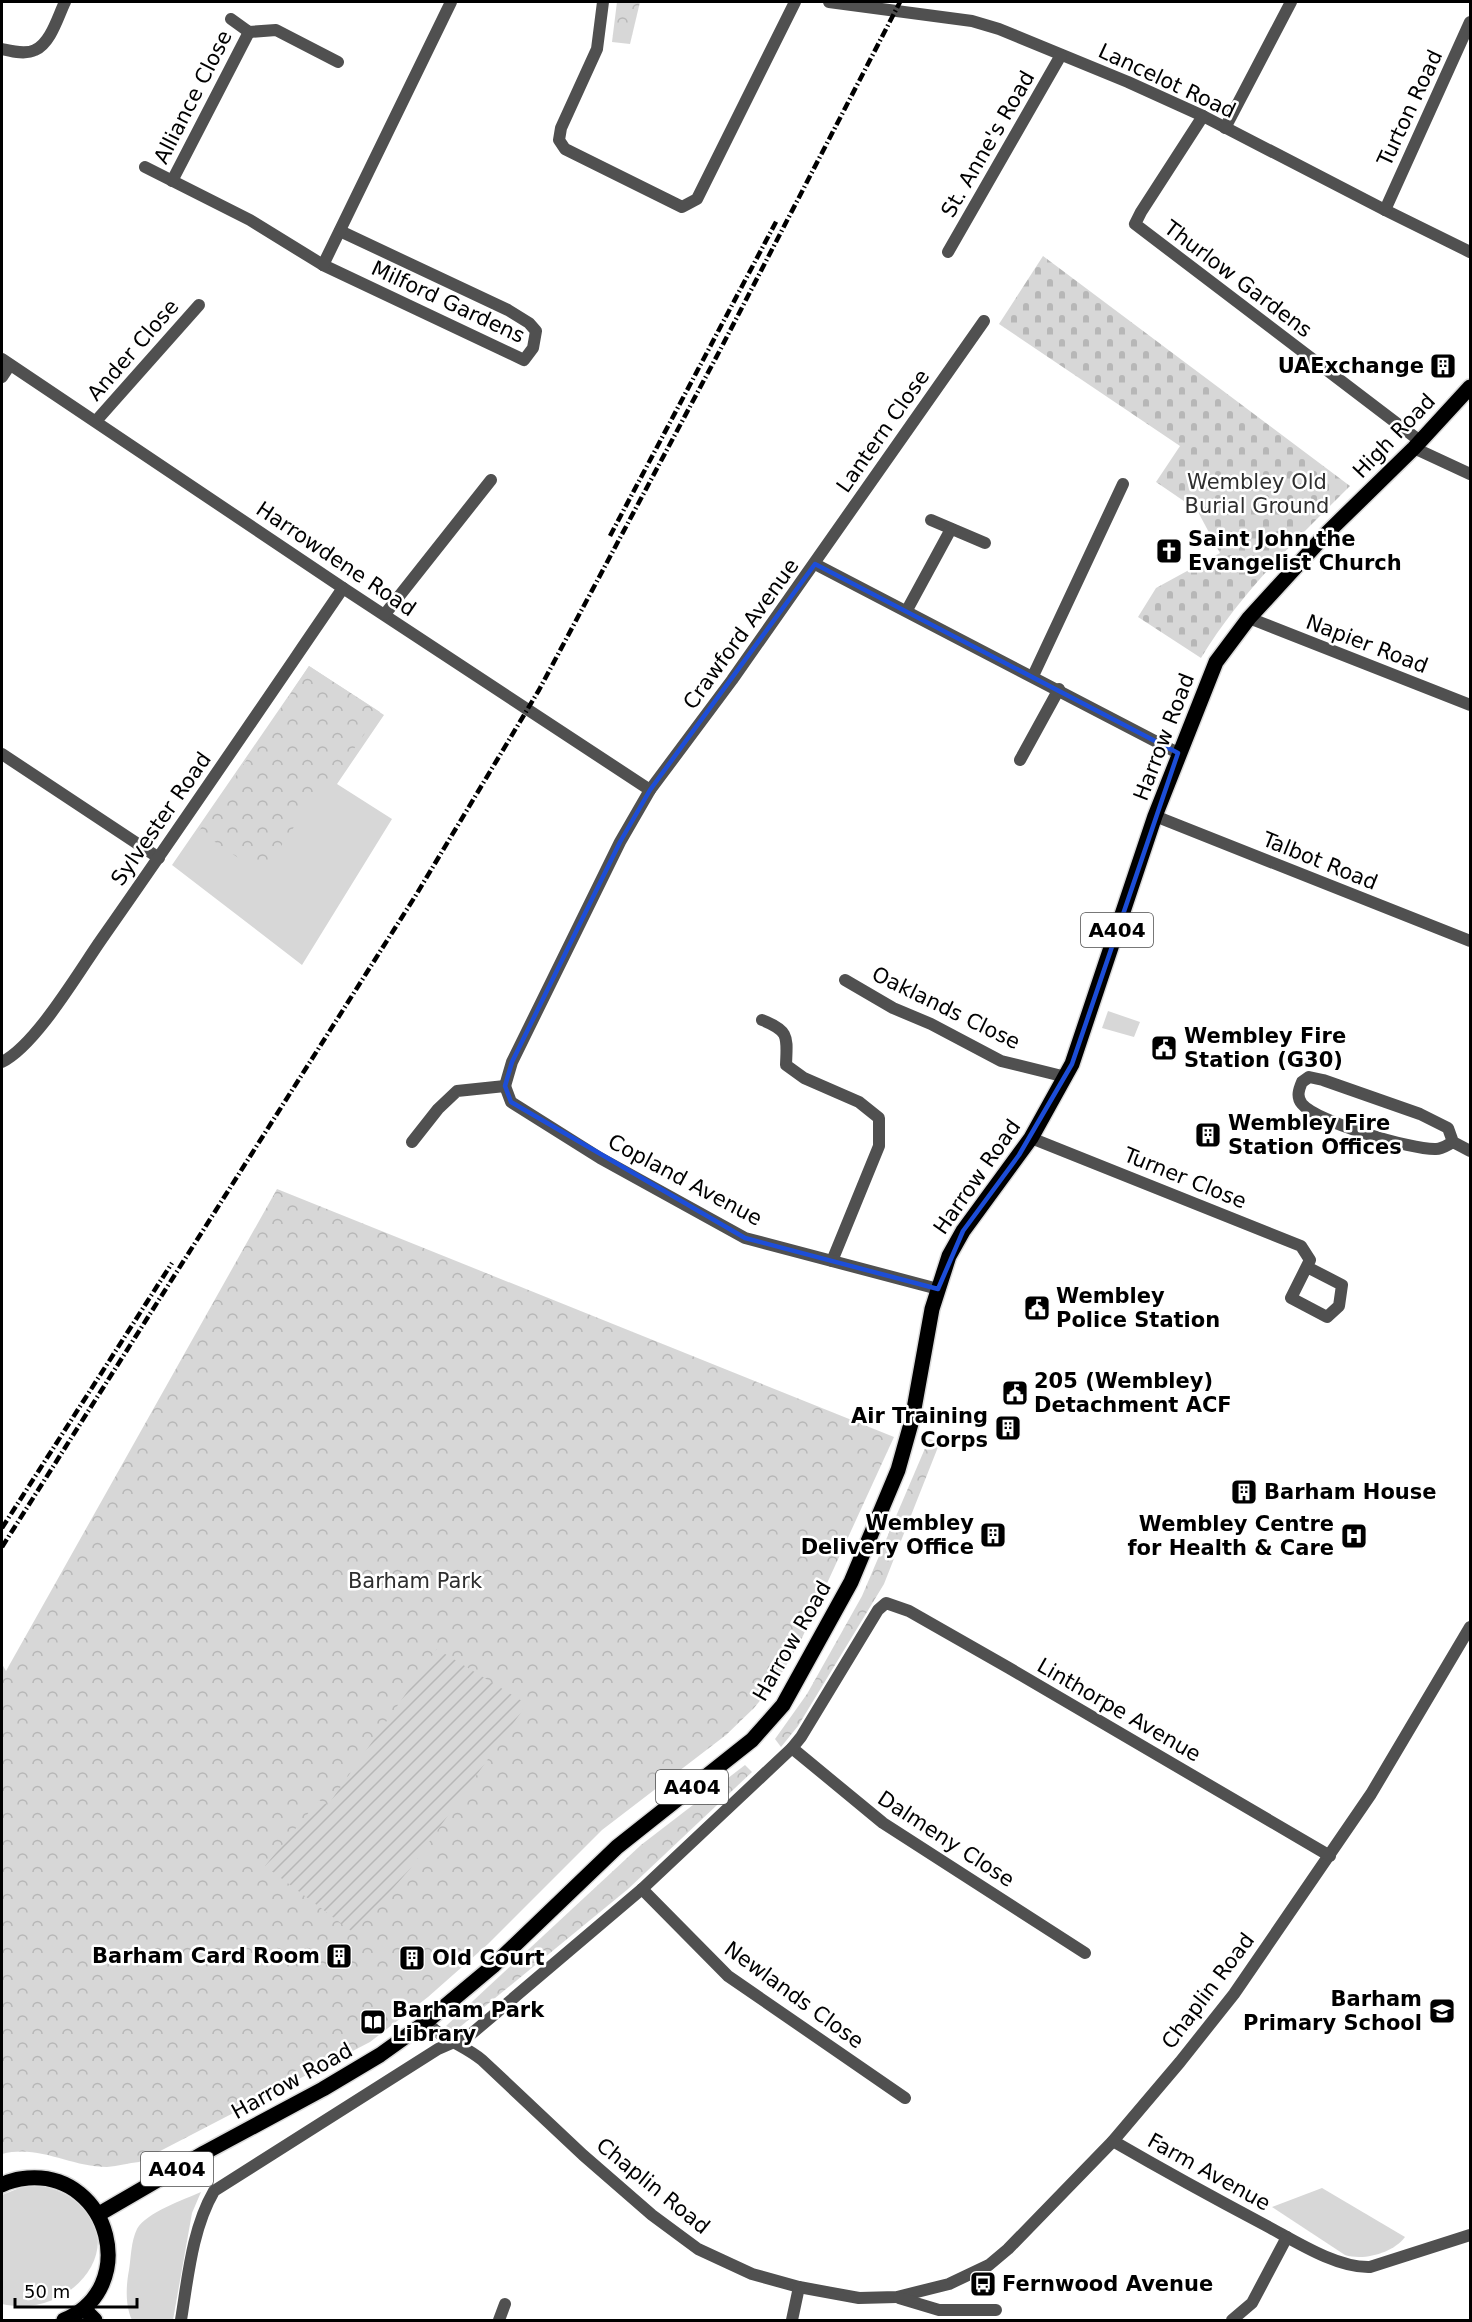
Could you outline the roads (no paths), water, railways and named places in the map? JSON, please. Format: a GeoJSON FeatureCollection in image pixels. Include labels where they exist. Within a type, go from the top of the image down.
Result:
{"type":"FeatureCollection","features":[{"type":"Feature","properties":{"kind":"main road","name":"High Road"},"geometry":{"type":"LineString","coordinates":[[1249,618],[1326,534],[1417,444],[1470,387]]}},
{"type":"Feature","properties":{"kind":"main road","name":"Harrow Road"},"geometry":{"type":"LineString","coordinates":[[99,2214],[204,2153],[323,2089],[380,2055],[426,2022],[493,1966],[617,1847],[752,1740],[783,1705],[851,1582],[898,1470],[912,1420],[930,1318],[948,1256],[963,1231],[1030,1138],[1066,1077],[1178,753],[1216,662],[1249,618]]}},
{"type":"Feature","properties":{"kind":"main road"},"geometry":{"type":"LineString","coordinates":[[2,2185],[18,2179],[39,2177],[56,2180],[83,2195],[99,2214],[107,2236],[109,2250],[106,2272],[90,2315],[64,2320]]}},
{"type":"Feature","properties":{"kind":"street"},"geometry":{"type":"LineString","coordinates":[[2,49],[20,52],[35,50],[48,38],[65,2]]}},
{"type":"Feature","properties":{"kind":"street"},"geometry":{"type":"LineString","coordinates":[[323,265],[451,2]]}},
{"type":"Feature","properties":{"kind":"street"},"geometry":{"type":"LineString","coordinates":[[603,2],[597,49],[561,128],[559,140],[565,149],[682,207],[697,199],[795,2]]}},
{"type":"Feature","properties":{"kind":"street","name":"Lancelot Road"},"geometry":{"type":"LineString","coordinates":[[829,2],[972,21],[999,29],[1128,82],[1203,116],[1470,252]]}},
{"type":"Feature","properties":{"kind":"street"},"geometry":{"type":"LineString","coordinates":[[1226,128],[1291,2]]}},
{"type":"Feature","properties":{"kind":"street","name":"Alliance Close"},"geometry":{"type":"LineString","coordinates":[[231,19],[249,32],[276,30],[338,62]]}},
{"type":"Feature","properties":{"kind":"street","name":"Turton Road"},"geometry":{"type":"LineString","coordinates":[[1384,210],[1470,22]]}},
{"type":"Feature","properties":{"kind":"street","name":"Alliance Close"},"geometry":{"type":"LineString","coordinates":[[172,181],[249,32]]}},
{"type":"Feature","properties":{"kind":"street","name":"St. Anne's Road"},"geometry":{"type":"LineString","coordinates":[[948,252],[1061,55]]}},
{"type":"Feature","properties":{"kind":"street","name":"Thurlow Gardens"},"geometry":{"type":"LineString","coordinates":[[1203,116],[1135,224],[1417,444]]}},
{"type":"Feature","properties":{"kind":"street","name":"Milford Gardens"},"geometry":{"type":"LineString","coordinates":[[145,167],[250,220],[323,265],[524,360],[534,348],[536,331],[529,323],[508,310],[340,231]]}},
{"type":"Feature","properties":{"kind":"street","name":"Ander Close"},"geometry":{"type":"LineString","coordinates":[[96,421],[199,305]]}},
{"type":"Feature","properties":{"kind":"street","name":"Lantern Close"},"geometry":{"type":"LineString","coordinates":[[815,564],[984,321]]}},
{"type":"Feature","properties":{"kind":"street"},"geometry":{"type":"LineString","coordinates":[[2,377],[6,362]]}},
{"type":"Feature","properties":{"kind":"street","name":"Harrowdene Road"},"geometry":{"type":"LineString","coordinates":[[6,362],[650,790]]}},
{"type":"Feature","properties":{"kind":"street"},"geometry":{"type":"LineString","coordinates":[[1417,444],[1470,474]]}},
{"type":"Feature","properties":{"kind":"street"},"geometry":{"type":"LineString","coordinates":[[385,614],[491,480]]}},
{"type":"Feature","properties":{"kind":"street"},"geometry":{"type":"LineString","coordinates":[[1033,676],[1123,484]]}},
{"type":"Feature","properties":{"kind":"street"},"geometry":{"type":"LineString","coordinates":[[931,520],[985,543]]}},
{"type":"Feature","properties":{"kind":"street"},"geometry":{"type":"LineString","coordinates":[[907,610],[951,529]]}},
{"type":"Feature","properties":{"kind":"street","name":"Crawford Avenue"},"geometry":{"type":"LineString","coordinates":[[504,1086],[512,1062],[620,842],[650,790],[815,564],[1059,689],[1178,753]]}},
{"type":"Feature","properties":{"kind":"street","name":"Sylvester Road"},"geometry":{"type":"LineString","coordinates":[[2,1062],[16,1053],[37,1030],[159,858],[343,588]]}},
{"type":"Feature","properties":{"kind":"street","name":"Napier Road"},"geometry":{"type":"LineString","coordinates":[[1249,618],[1470,705]]}},
{"type":"Feature","properties":{"kind":"street"},"geometry":{"type":"LineString","coordinates":[[1020,760],[1059,689]]}},
{"type":"Feature","properties":{"kind":"street"},"geometry":{"type":"LineString","coordinates":[[2,753],[159,858]]}},
{"type":"Feature","properties":{"kind":"street","name":"Talbot Road"},"geometry":{"type":"LineString","coordinates":[[1155,816],[1470,941]]}},
{"type":"Feature","properties":{"kind":"street","name":"Oaklands Close"},"geometry":{"type":"LineString","coordinates":[[845,980],[893,1008],[931,1024],[1001,1061],[1066,1077]]}},
{"type":"Feature","properties":{"kind":"street"},"geometry":{"type":"LineString","coordinates":[[762,1020],[780,1027],[787,1040],[786,1065],[804,1078],[859,1102],[879,1118],[879,1146],[832,1261]]}},
{"type":"Feature","properties":{"kind":"street"},"geometry":{"type":"LineString","coordinates":[[1453,1142],[1438,1149],[1405,1145],[1349,1127],[1314,1113],[1301,1103],[1298,1092],[1302,1082],[1309,1077],[1323,1080],[1420,1114],[1448,1128],[1453,1142],[1470,1150]]}},
{"type":"Feature","properties":{"kind":"street"},"geometry":{"type":"LineString","coordinates":[[412,1142],[438,1109],[457,1091],[504,1086]]}},
{"type":"Feature","properties":{"kind":"street","name":"Copland Avenue"},"geometry":{"type":"LineString","coordinates":[[504,1086],[511,1102],[600,1158],[745,1238],[938,1289]]}},
{"type":"Feature","properties":{"kind":"street","name":"Turner Close"},"geometry":{"type":"LineString","coordinates":[[1030,1138],[1301,1245],[1311,1260],[1307,1267]]}},
{"type":"Feature","properties":{"kind":"street"},"geometry":{"type":"LineString","coordinates":[[1307,1267],[1342,1285],[1339,1306],[1327,1317],[1291,1298],[1307,1267]]}},
{"type":"Feature","properties":{"kind":"street","name":"Linthorpe Avenue"},"geometry":{"type":"LineString","coordinates":[[792,1749],[879,1610],[886,1603],[900,1606],[1330,1856]]}},
{"type":"Feature","properties":{"kind":"street","name":"Chaplin Road"},"geometry":{"type":"LineString","coordinates":[[426,2022],[442,2037],[467,2049],[482,2060],[583,2155],[652,2215],[698,2249],[752,2274],[799,2287],[859,2298],[897,2297],[949,2284],[989,2265],[1008,2249],[1113,2141],[1234,1994],[1388,1768],[1470,1627]]}},
{"type":"Feature","properties":{"kind":"street"},"geometry":{"type":"LineString","coordinates":[[181,2320],[188,2276],[203,2211],[214,2191],[438,2049],[470,2035],[642,1888],[792,1749]]}},
{"type":"Feature","properties":{"kind":"street","name":"Dalmeny Close"},"geometry":{"type":"LineString","coordinates":[[792,1749],[883,1823],[1085,1953]]}},
{"type":"Feature","properties":{"kind":"street","name":"Newlands Close"},"geometry":{"type":"LineString","coordinates":[[642,1888],[728,1976],[905,2098]]}},
{"type":"Feature","properties":{"kind":"street","name":"Farm Avenue"},"geometry":{"type":"LineString","coordinates":[[1113,2141],[1287,2237],[1354,2267],[1370,2267],[1470,2235]]}},
{"type":"Feature","properties":{"kind":"street"},"geometry":{"type":"LineString","coordinates":[[1232,2320],[1251,2302],[1287,2237]]}},
{"type":"Feature","properties":{"kind":"street"},"geometry":{"type":"LineString","coordinates":[[792,2320],[799,2287]]}},
{"type":"Feature","properties":{"kind":"street","name":"Chaplin Road"},"geometry":{"type":"LineString","coordinates":[[897,2297],[939,2310],[996,2310]]}},
{"type":"Feature","properties":{"kind":"street"},"geometry":{"type":"LineString","coordinates":[[499,2320],[505,2304]]}},
{"type":"Feature","properties":{"kind":"railway"},"geometry":{"type":"LineString","coordinates":[[2,1547],[416,895],[539,690],[719,352],[900,2]]}},
{"type":"Feature","properties":{"kind":"railway"},"geometry":{"type":"LineString","coordinates":[[610,536],[777,220]]}},
{"type":"Feature","properties":{"kind":"railway"},"geometry":{"type":"LineString","coordinates":[[2,1528],[172,1263]]}},
{"type":"Feature","properties":{"kind":"place","name":"UAExchange"},"geometry":{"type":"Point","coordinates":[1443,366]}},
{"type":"Feature","properties":{"kind":"place","name":"Saint John the Evangelist Church"},"geometry":{"type":"Point","coordinates":[1169,551]}},
{"type":"Feature","properties":{"kind":"place","name":"Wembley Fire Station (G30)"},"geometry":{"type":"Point","coordinates":[1164,1048]}},
{"type":"Feature","properties":{"kind":"place","name":"Wembley Fire Station Offices"},"geometry":{"type":"Point","coordinates":[1208,1135]}},
{"type":"Feature","properties":{"kind":"place","name":"Wembley Police Station"},"geometry":{"type":"Point","coordinates":[1037,1308]}},
{"type":"Feature","properties":{"kind":"place","name":"205 (Wembley) Detachment ACF"},"geometry":{"type":"Point","coordinates":[1015,1393]}},
{"type":"Feature","properties":{"kind":"place","name":"Air Training Corps"},"geometry":{"type":"Point","coordinates":[1008,1428]}},
{"type":"Feature","properties":{"kind":"place","name":"Barham House"},"geometry":{"type":"Point","coordinates":[1244,1492]}},
{"type":"Feature","properties":{"kind":"place","name":"Wembley Delivery Office"},"geometry":{"type":"Point","coordinates":[993,1535]}},
{"type":"Feature","properties":{"kind":"place","name":"Wembley Centre for Health & Care"},"geometry":{"type":"Point","coordinates":[1354,1536]}},
{"type":"Feature","properties":{"kind":"place","name":"Barham Card Room"},"geometry":{"type":"Point","coordinates":[339,1956]}},
{"type":"Feature","properties":{"kind":"place","name":"Old Court"},"geometry":{"type":"Point","coordinates":[412,1958]}},
{"type":"Feature","properties":{"kind":"place","name":"Barham Primary School"},"geometry":{"type":"Point","coordinates":[1442,2011]}},
{"type":"Feature","properties":{"kind":"place","name":"Barham Park Library"},"geometry":{"type":"Point","coordinates":[373,2022]}},
{"type":"Feature","properties":{"kind":"place","name":"Fernwood Avenue"},"geometry":{"type":"Point","coordinates":[983,2284]}},
{"type":"Feature","properties":{"kind":"park label","name":"Wembley Old Burial Ground"},"geometry":{"type":"Point","coordinates":[1257,494]}},
{"type":"Feature","properties":{"kind":"park label","name":"Barham Park"},"geometry":{"type":"Point","coordinates":[415,1581]}}]}
